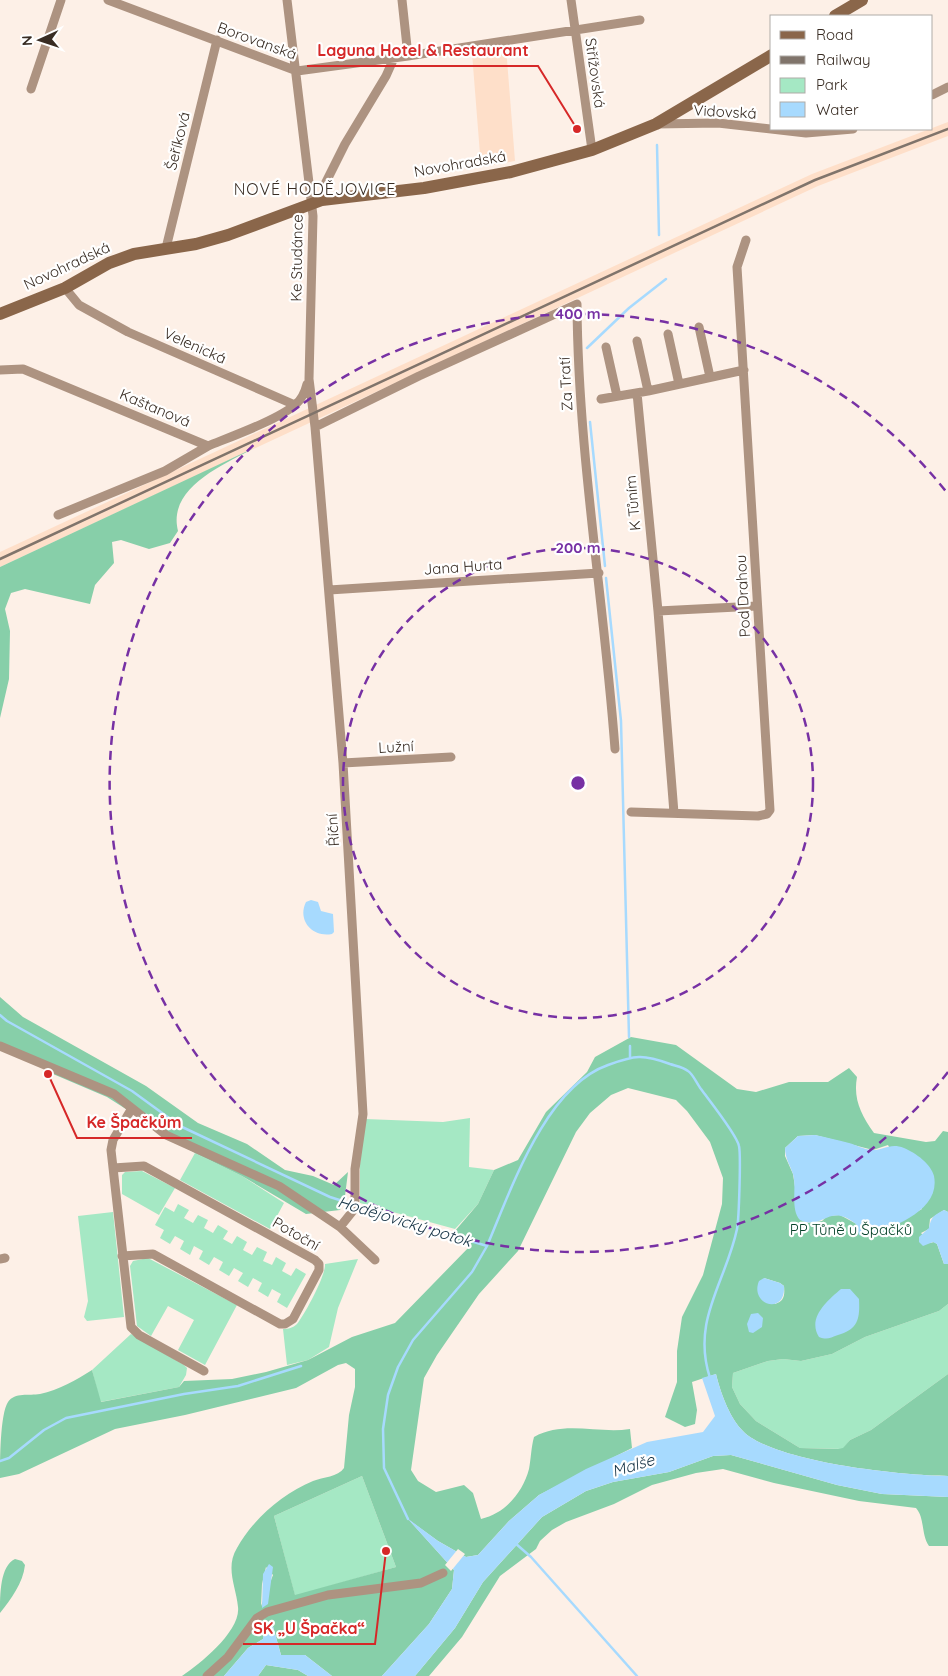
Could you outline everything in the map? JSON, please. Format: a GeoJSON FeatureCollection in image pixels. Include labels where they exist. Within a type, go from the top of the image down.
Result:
{"type":"FeatureCollection","features":[{"type":"Feature","properties":{"kind":"main road"},"geometry":{"type":"LineString","coordinates":[[837,15],[862,0]]}},
{"type":"Feature","properties":{"kind":"main road","name":"Novohradská"},"geometry":{"type":"LineString","coordinates":[[0,314],[65,288],[109,263],[134,254],[196,244],[228,235],[311,204],[424,188],[511,172],[592,150],[656,124],[770,55]]}},
{"type":"Feature","properties":{"kind":"street"},"geometry":{"type":"LineString","coordinates":[[31,89],[61,0]]}},
{"type":"Feature","properties":{"kind":"street","name":"Borovanská"},"geometry":{"type":"LineString","coordinates":[[108,0],[297,71],[640,20]]}},
{"type":"Feature","properties":{"kind":"street","name":"Ke Studánce"},"geometry":{"type":"LineString","coordinates":[[287,0],[313,216],[309,379],[315,427]]}},
{"type":"Feature","properties":{"kind":"street"},"geometry":{"type":"LineString","coordinates":[[402,0],[408,56]]}},
{"type":"Feature","properties":{"kind":"street","name":"Střížovská"},"geometry":{"type":"LineString","coordinates":[[571,0],[592,150]]}},
{"type":"Feature","properties":{"kind":"street","name":"Šeříková"},"geometry":{"type":"LineString","coordinates":[[166,248],[217,40]]}},
{"type":"Feature","properties":{"kind":"street"},"geometry":{"type":"LineString","coordinates":[[324,186],[345,144],[386,76],[394,58]]}},
{"type":"Feature","properties":{"kind":"street"},"geometry":{"type":"LineString","coordinates":[[933,94],[948,87]]}},
{"type":"Feature","properties":{"kind":"street","name":"Vidovská"},"geometry":{"type":"LineString","coordinates":[[656,124],[718,123],[770,129]]}},
{"type":"Feature","properties":{"kind":"street","name":"Vidovská"},"geometry":{"type":"LineString","coordinates":[[780,130],[806,133],[841,130]]}},
{"type":"Feature","properties":{"kind":"street","name":"Pod Drahou"},"geometry":{"type":"LineString","coordinates":[[631,812],[758,816],[767,814],[770,810],[737,267],[746,240]]}},
{"type":"Feature","properties":{"kind":"street","name":"Velenická"},"geometry":{"type":"LineString","coordinates":[[65,288],[79,305],[128,332],[295,405]]}},
{"type":"Feature","properties":{"kind":"street","name":"Za Tratí"},"geometry":{"type":"LineString","coordinates":[[315,427],[428,372],[576,304],[582,426],[608,655],[615,748]]}},
{"type":"Feature","properties":{"kind":"street"},"geometry":{"type":"LineString","coordinates":[[699,327],[710,377]]}},
{"type":"Feature","properties":{"kind":"street"},"geometry":{"type":"LineString","coordinates":[[668,334],[679,384]]}},
{"type":"Feature","properties":{"kind":"street"},"geometry":{"type":"LineString","coordinates":[[637,341],[648,391]]}},
{"type":"Feature","properties":{"kind":"street"},"geometry":{"type":"LineString","coordinates":[[606,348],[616,396]]}},
{"type":"Feature","properties":{"kind":"street","name":"Kaštanová"},"geometry":{"type":"LineString","coordinates":[[0,370],[23,369],[208,446]]}},
{"type":"Feature","properties":{"kind":"street"},"geometry":{"type":"LineString","coordinates":[[601,399],[648,391],[744,370]]}},
{"type":"Feature","properties":{"kind":"street"},"geometry":{"type":"LineString","coordinates":[[58,515],[166,471],[208,446],[255,426],[295,405],[304,394],[309,379]]}},
{"type":"Feature","properties":{"kind":"street","name":"K Tůním"},"geometry":{"type":"LineString","coordinates":[[637,393],[658,611],[674,813]]}},
{"type":"Feature","properties":{"kind":"street","name":"Říční"},"geometry":{"type":"LineString","coordinates":[[315,427],[322,531],[329,590],[343,763],[362,1114],[356,1169],[355,1202],[352,1212],[340,1228]]}},
{"type":"Feature","properties":{"kind":"street","name":"Jana Hurta"},"geometry":{"type":"LineString","coordinates":[[329,590],[599,573]]}},
{"type":"Feature","properties":{"kind":"street"},"geometry":{"type":"LineString","coordinates":[[658,611],[757,606]]}},
{"type":"Feature","properties":{"kind":"street","name":"Lužní"},"geometry":{"type":"LineString","coordinates":[[343,763],[451,757]]}},
{"type":"Feature","properties":{"kind":"street"},"geometry":{"type":"LineString","coordinates":[[0,1046],[86,1080],[114,1094],[166,1135],[279,1186],[340,1228],[375,1260]]}},
{"type":"Feature","properties":{"kind":"street"},"geometry":{"type":"LineString","coordinates":[[132,1108],[111,1145],[131,1327],[139,1334],[204,1372]]}},
{"type":"Feature","properties":{"kind":"street","name":"Potoční"},"geometry":{"type":"LineString","coordinates":[[113,1168],[144,1166],[315,1260],[319,1264],[319,1270],[292,1319],[285,1324],[280,1324],[153,1254],[122,1256]]}},
{"type":"Feature","properties":{"kind":"street"},"geometry":{"type":"LineString","coordinates":[[207,1676],[228,1657],[257,1618],[267,1612],[328,1595],[421,1583],[443,1573]]}},
{"type":"Feature","properties":{"kind":"shaded area"},"geometry":{"type":"Polygon","coordinates":[[[506,47],[515,161],[481,167],[472,53],[506,47]]]}},
{"type":"Feature","properties":{"kind":"shaded area"},"geometry":{"type":"Polygon","coordinates":[[[948,122],[948,136],[818,186],[0,567],[0,552],[812,174],[927,130],[933,130],[933,128],[948,122]]]}},
{"type":"Feature","properties":{"kind":"green space"},"geometry":{"type":"Polygon","coordinates":[[[254,448],[214,470],[189,490],[181,502],[177,515],[178,531],[170,543],[149,549],[121,540],[112,542],[114,563],[95,585],[90,604],[25,589],[11,593],[5,609],[10,631],[9,679],[0,718],[0,567],[254,448]]]}},
{"type":"Feature","properties":{"kind":"green space"},"geometry":{"type":"Polygon","coordinates":[[[0,997],[23,1017],[146,1086],[198,1123],[247,1144],[285,1170],[313,1176],[334,1185],[348,1172],[345,1196],[340,1210],[306,1214],[242,1176],[195,1153],[107,1097],[53,1074],[0,1043],[0,997]]]}},
{"type":"Feature","properties":{"kind":"green space","name":"PP Tůně u Špačků"},"geometry":{"type":"Polygon","coordinates":[[[631,1037],[676,1045],[737,1089],[756,1092],[789,1082],[828,1082],[849,1068],[857,1077],[856,1093],[859,1106],[865,1120],[874,1133],[926,1142],[935,1141],[943,1131],[948,1132],[948,1212],[944,1210],[930,1219],[929,1229],[921,1233],[930,1243],[934,1242],[937,1244],[944,1264],[948,1264],[948,1304],[939,1311],[865,1337],[832,1354],[801,1361],[783,1359],[768,1361],[733,1373],[732,1387],[740,1404],[756,1421],[800,1448],[838,1449],[843,1448],[850,1440],[871,1430],[948,1374],[948,1476],[871,1470],[839,1465],[779,1450],[756,1440],[737,1424],[729,1410],[716,1374],[692,1382],[697,1410],[695,1424],[685,1427],[665,1417],[677,1382],[677,1351],[682,1317],[703,1275],[722,1204],[723,1178],[710,1142],[687,1111],[676,1100],[628,1088],[611,1095],[590,1113],[576,1132],[518,1251],[479,1294],[437,1355],[424,1378],[411,1470],[418,1481],[436,1492],[464,1485],[473,1493],[481,1519],[498,1512],[518,1494],[529,1469],[534,1437],[545,1432],[569,1428],[630,1429],[632,1448],[539,1495],[509,1521],[478,1555],[466,1557],[438,1541],[409,1520],[454,1570],[452,1589],[429,1624],[382,1676],[332,1676],[305,1655],[281,1655],[272,1623],[264,1625],[263,1639],[248,1648],[224,1676],[182,1676],[199,1664],[218,1646],[233,1626],[238,1607],[232,1577],[232,1563],[237,1548],[251,1527],[269,1508],[301,1486],[338,1473],[344,1468],[349,1415],[355,1387],[355,1369],[346,1363],[338,1365],[296,1388],[185,1415],[115,1429],[19,1474],[0,1478],[3,1417],[8,1402],[14,1397],[40,1394],[54,1390],[92,1370],[101,1402],[179,1387],[184,1381],[232,1379],[308,1360],[352,1337],[395,1323],[471,1245],[449,1238],[478,1204],[494,1170],[518,1160],[546,1112],[587,1072],[595,1057],[631,1037]],[[815,1135],[798,1136],[785,1148],[785,1156],[793,1174],[795,1206],[806,1223],[822,1221],[827,1216],[840,1215],[875,1234],[922,1209],[888,1145],[873,1150],[815,1135]],[[764,1278],[775,1304],[783,1298],[784,1286],[764,1278]],[[362,1476],[274,1516],[295,1595],[396,1567],[362,1476]],[[266,1567],[262,1584],[261,1606],[273,1575],[266,1567]]]}},
{"type":"Feature","properties":{"kind":"green space"},"geometry":{"type":"Polygon","coordinates":[[[470,1118],[469,1167],[494,1170],[478,1204],[455,1229],[360,1203],[360,1164],[365,1119],[443,1122],[470,1118]]]}},
{"type":"Feature","properties":{"kind":"green space"},"geometry":{"type":"Polygon","coordinates":[[[195,1153],[242,1176],[284,1203],[270,1229],[180,1180],[195,1153]]]}},
{"type":"Feature","properties":{"kind":"green space"},"geometry":{"type":"Polygon","coordinates":[[[142,1171],[175,1188],[159,1215],[122,1194],[122,1175],[125,1172],[142,1171]]]}},
{"type":"Feature","properties":{"kind":"green space"},"geometry":{"type":"Polygon","coordinates":[[[178,1204],[189,1210],[184,1218],[193,1223],[198,1215],[208,1220],[204,1228],[213,1233],[218,1225],[228,1231],[223,1239],[232,1244],[237,1236],[247,1242],[243,1250],[252,1255],[257,1247],[267,1252],[263,1261],[272,1265],[276,1257],[286,1263],[282,1271],[291,1276],[296,1268],[306,1274],[287,1308],[277,1302],[281,1294],[272,1289],[268,1297],[258,1291],[262,1283],[253,1278],[248,1287],[238,1281],[243,1273],[234,1268],[229,1276],[219,1270],[223,1262],[214,1257],[209,1265],[199,1259],[203,1251],[194,1246],[190,1255],[180,1249],[184,1241],[175,1236],[170,1244],[160,1238],[164,1230],[155,1225],[165,1207],[174,1212],[178,1204]]]}},
{"type":"Feature","properties":{"kind":"green space"},"geometry":{"type":"Polygon","coordinates":[[[113,1212],[124,1317],[87,1321],[84,1317],[88,1301],[78,1216],[113,1212]]]}},
{"type":"Feature","properties":{"kind":"green space"},"geometry":{"type":"Polygon","coordinates":[[[148,1258],[237,1305],[205,1365],[178,1350],[194,1320],[168,1306],[151,1336],[137,1326],[130,1266],[133,1261],[148,1258]]]}},
{"type":"Feature","properties":{"kind":"green space"},"geometry":{"type":"Polygon","coordinates":[[[358,1259],[338,1308],[329,1347],[308,1360],[287,1365],[283,1329],[294,1326],[301,1319],[319,1285],[325,1264],[358,1259]]]}},
{"type":"Feature","properties":{"kind":"green space"},"geometry":{"type":"Polygon","coordinates":[[[948,1304],[948,1374],[871,1430],[850,1440],[843,1449],[800,1448],[756,1421],[740,1404],[732,1387],[733,1373],[768,1361],[783,1359],[801,1361],[832,1354],[865,1337],[939,1311],[948,1304]]]}},
{"type":"Feature","properties":{"kind":"green space"},"geometry":{"type":"Polygon","coordinates":[[[131,1334],[184,1365],[187,1368],[186,1375],[179,1387],[100,1402],[92,1370],[131,1334]]]}},
{"type":"Feature","properties":{"kind":"green space"},"geometry":{"type":"Polygon","coordinates":[[[731,1455],[837,1485],[882,1494],[948,1497],[948,1546],[929,1546],[921,1517],[916,1508],[859,1501],[774,1483],[723,1469],[696,1473],[652,1485],[614,1504],[566,1522],[552,1530],[540,1541],[536,1549],[500,1576],[462,1637],[429,1676],[415,1676],[455,1628],[483,1582],[542,1517],[586,1491],[613,1482],[669,1472],[713,1456],[731,1455]]]}},
{"type":"Feature","properties":{"kind":"green space"},"geometry":{"type":"Polygon","coordinates":[[[362,1476],[396,1567],[295,1596],[274,1516],[362,1476]]]}},
{"type":"Feature","properties":{"kind":"green space"},"geometry":{"type":"Polygon","coordinates":[[[15,1559],[22,1561],[25,1565],[24,1572],[16,1590],[0,1613],[4,1574],[6,1568],[15,1559]]]}},
{"type":"Feature","properties":{"kind":"green space"},"geometry":{"type":"Polygon","coordinates":[[[266,1665],[298,1670],[308,1676],[258,1676],[266,1665]]]}},
{"type":"Feature","properties":{"kind":"water"},"geometry":{"type":"Polygon","coordinates":[[[311,900],[318,902],[321,911],[333,914],[334,932],[332,934],[318,933],[308,926],[303,915],[306,902],[311,900]]]}},
{"type":"Feature","properties":{"kind":"water"},"geometry":{"type":"Polygon","coordinates":[[[815,1135],[871,1150],[899,1146],[909,1150],[930,1167],[934,1176],[934,1188],[930,1199],[922,1208],[901,1223],[866,1237],[859,1235],[856,1224],[847,1218],[832,1216],[815,1222],[800,1220],[795,1210],[794,1180],[785,1148],[798,1136],[815,1135]]]}},
{"type":"Feature","properties":{"kind":"water"},"geometry":{"type":"Polygon","coordinates":[[[944,1210],[948,1212],[948,1264],[944,1264],[937,1244],[933,1242],[923,1246],[919,1242],[919,1237],[929,1228],[934,1217],[944,1210]]]}},
{"type":"Feature","properties":{"kind":"water"},"geometry":{"type":"Polygon","coordinates":[[[764,1278],[784,1286],[780,1301],[768,1304],[759,1296],[757,1289],[759,1281],[764,1278]]]}},
{"type":"Feature","properties":{"kind":"water"},"geometry":{"type":"Polygon","coordinates":[[[841,1289],[850,1289],[859,1299],[858,1318],[854,1326],[845,1333],[829,1338],[819,1337],[815,1323],[820,1310],[841,1289]]]}},
{"type":"Feature","properties":{"kind":"water"},"geometry":{"type":"Polygon","coordinates":[[[758,1313],[763,1318],[762,1327],[753,1333],[749,1332],[747,1324],[751,1314],[758,1313]]]}},
{"type":"Feature","properties":{"kind":"water","name":"Malše"},"geometry":{"type":"Polygon","coordinates":[[[716,1374],[729,1410],[737,1424],[756,1440],[779,1450],[838,1465],[901,1473],[948,1476],[948,1497],[882,1494],[837,1485],[731,1455],[713,1456],[669,1472],[613,1482],[586,1491],[542,1517],[483,1582],[455,1628],[415,1676],[382,1676],[429,1624],[452,1589],[454,1570],[407,1518],[438,1541],[466,1557],[478,1555],[509,1521],[539,1495],[586,1469],[647,1442],[703,1432],[715,1416],[702,1378],[716,1374]]]}},
{"type":"Feature","properties":{"kind":"water"},"geometry":{"type":"Polygon","coordinates":[[[269,1564],[273,1567],[268,1604],[262,1608],[263,1574],[269,1564]]]}},
{"type":"Feature","properties":{"kind":"water"},"geometry":{"type":"Polygon","coordinates":[[[272,1623],[281,1655],[305,1655],[332,1676],[308,1676],[298,1670],[266,1665],[258,1676],[224,1676],[248,1648],[263,1639],[264,1625],[272,1623]]]}},
{"type":"Feature","properties":{"kind":"pier"},"geometry":{"type":"Polygon","coordinates":[[[458,1549],[465,1554],[451,1571],[445,1565],[458,1549]]]}},
{"type":"Feature","properties":{"kind":"waterway"},"geometry":{"type":"LineString","coordinates":[[657,145],[659,235]]}},
{"type":"Feature","properties":{"kind":"waterway"},"geometry":{"type":"LineString","coordinates":[[587,348],[629,308],[666,279]]}},
{"type":"Feature","properties":{"kind":"waterway"},"geometry":{"type":"LineString","coordinates":[[590,422],[605,566]]}},
{"type":"Feature","properties":{"kind":"waterway"},"geometry":{"type":"LineString","coordinates":[[606,578],[621,721],[629,1037]]}},
{"type":"Feature","properties":{"kind":"waterway","name":"Hodějovický potok"},"geometry":{"type":"LineString","coordinates":[[0,1015],[7,1021],[132,1091],[180,1126],[330,1197],[352,1204]]}},
{"type":"Feature","properties":{"kind":"waterway"},"geometry":{"type":"LineString","coordinates":[[630,1046],[630,1058]]}},
{"type":"Feature","properties":{"kind":"waterway"},"geometry":{"type":"LineString","coordinates":[[487,1246],[519,1170],[548,1117],[566,1095],[586,1077],[608,1065],[625,1059],[639,1057],[646,1057],[686,1070],[692,1074],[699,1087],[728,1126],[737,1141],[740,1152],[737,1229],[707,1319],[705,1357],[710,1378]]}},
{"type":"Feature","properties":{"kind":"waterway","name":"Hodějovický potok"},"geometry":{"type":"LineString","coordinates":[[357,1206],[487,1246],[472,1272],[413,1340],[398,1367],[388,1395],[383,1429],[384,1468],[408,1519]]}},
{"type":"Feature","properties":{"kind":"waterway"},"geometry":{"type":"LineString","coordinates":[[0,1461],[9,1458],[44,1430],[66,1418],[184,1394],[238,1386],[301,1366]]}},
{"type":"Feature","properties":{"kind":"waterway"},"geometry":{"type":"LineString","coordinates":[[515,1543],[531,1557],[637,1676]]}},
{"type":"Feature","properties":{"kind":"railway"},"geometry":{"type":"LineString","coordinates":[[0,559],[815,180],[948,129]]}},
{"type":"Feature","properties":{"kind":"place","name":"Laguna Hotel & Restaurant"},"geometry":{"type":"Point","coordinates":[577,129]}},
{"type":"Feature","properties":{"kind":"place","name":"Ke Špačkům"},"geometry":{"type":"Point","coordinates":[48,1074]}},
{"type":"Feature","properties":{"kind":"place","name":"SK „U Špačka“"},"geometry":{"type":"Point","coordinates":[386,1551]}},
{"type":"Feature","properties":{"kind":"district","name":"NOVÉ HODĚJOVICE"},"geometry":{"type":"Point","coordinates":[315,189]}}]}
